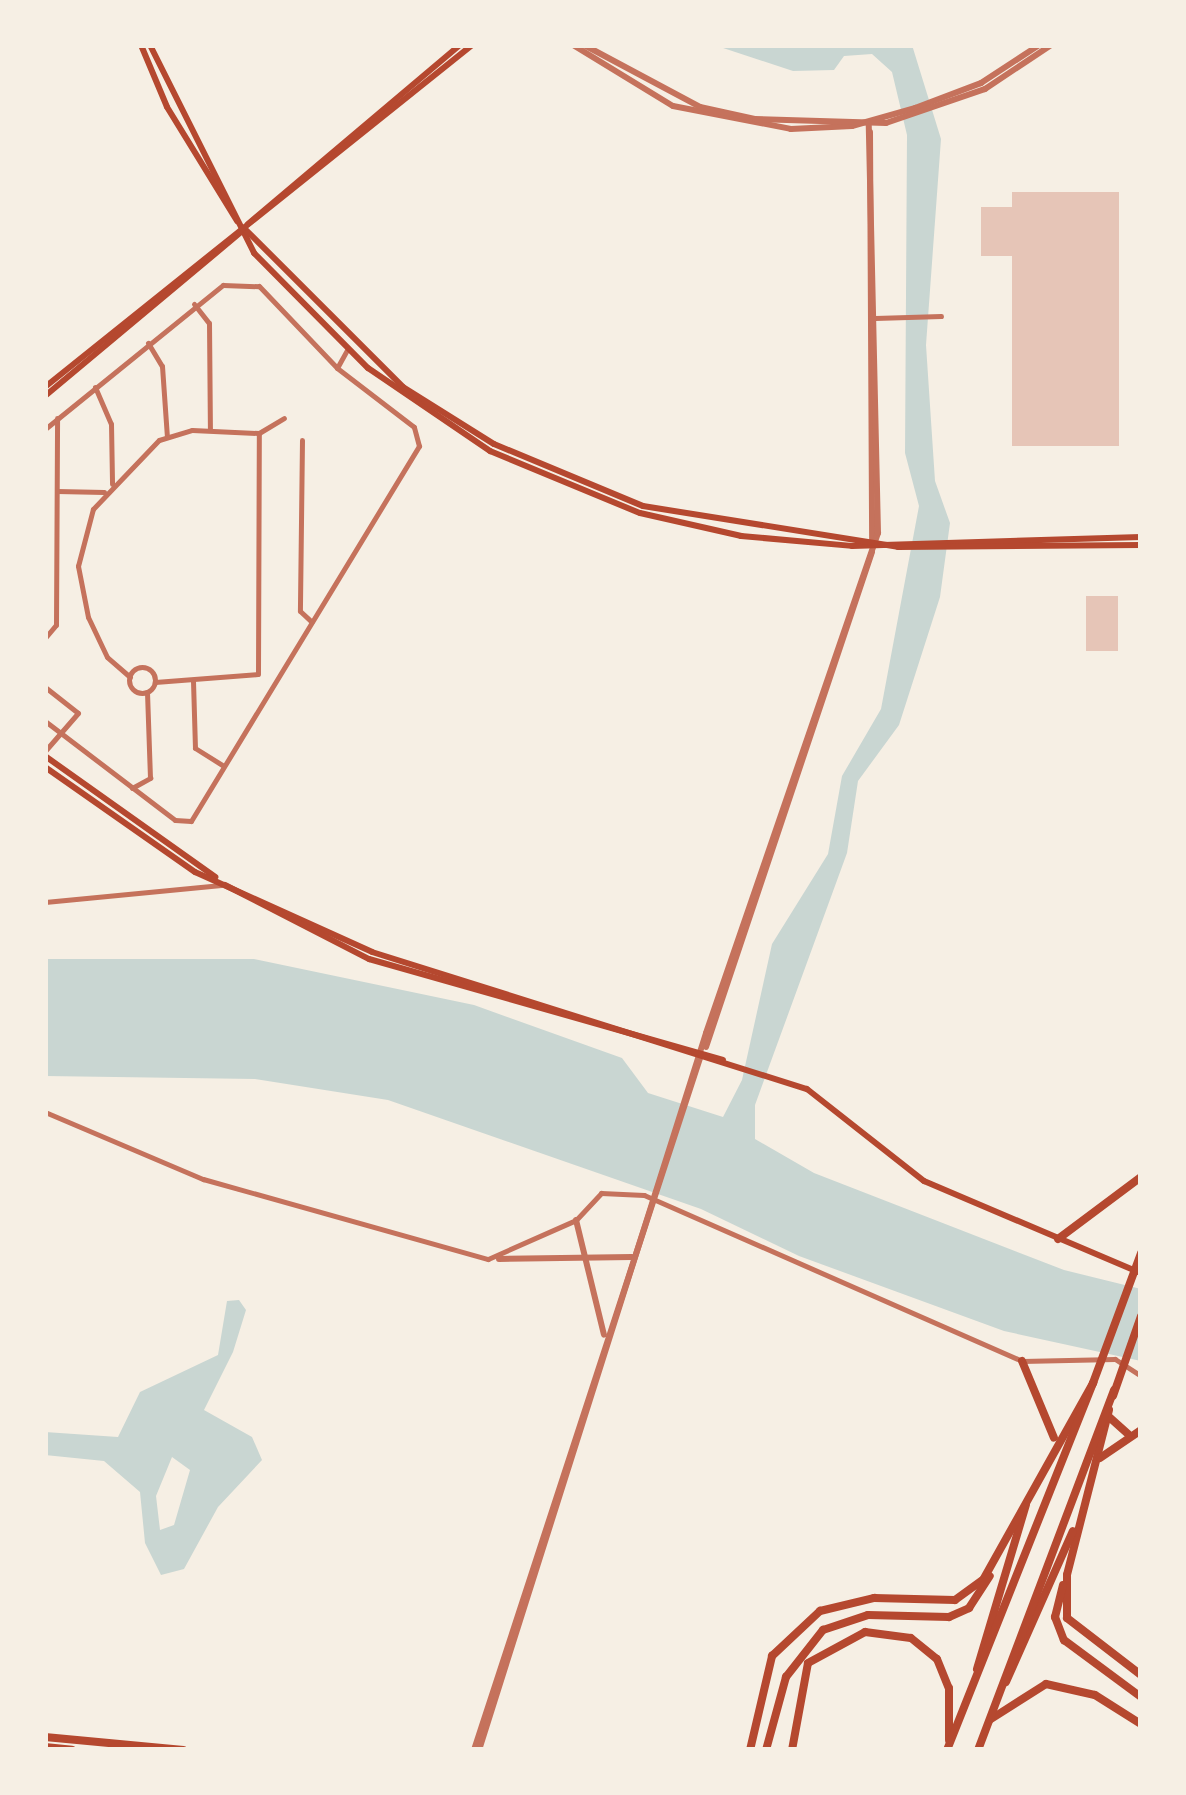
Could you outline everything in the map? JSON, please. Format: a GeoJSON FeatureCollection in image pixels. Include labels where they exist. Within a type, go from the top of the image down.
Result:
{"type":"FeatureCollection","features":[{"type":"Feature","properties":{"kind":"main road"},"geometry":{"type":"LineString","coordinates":[[141,45],[167,107],[244,228],[373,362],[494,444],[642,506],[872,543]]}},
{"type":"Feature","properties":{"kind":"main road"},"geometry":{"type":"LineString","coordinates":[[150,45],[254,252],[348,350],[490,450],[584,492],[742,536],[872,543],[1141,545]]}},
{"type":"Feature","properties":{"kind":"main road"},"geometry":{"type":"LineString","coordinates":[[45,396],[460,45]]}},
{"type":"Feature","properties":{"kind":"main road"},"geometry":{"type":"LineString","coordinates":[[45,387],[472,45]]}},
{"type":"Feature","properties":{"kind":"main road"},"geometry":{"type":"LineString","coordinates":[[976,544],[1141,538]]}},
{"type":"Feature","properties":{"kind":"main road"},"geometry":{"type":"LineString","coordinates":[[45,754],[224,884]]}},
{"type":"Feature","properties":{"kind":"main road"},"geometry":{"type":"LineString","coordinates":[[45,767],[152,846],[368,960],[779,1078],[828,1104],[891,1163],[1141,1272]]}},
{"type":"Feature","properties":{"kind":"main road"},"geometry":{"type":"LineString","coordinates":[[1058,1239],[1136,1187],[1141,1177]]}},
{"type":"Feature","properties":{"kind":"main road"},"geometry":{"type":"LineString","coordinates":[[948,1749],[1140,1256]]}},
{"type":"Feature","properties":{"kind":"main road"},"geometry":{"type":"LineString","coordinates":[[999,1695],[1141,1316]]}},
{"type":"Feature","properties":{"kind":"main road"},"geometry":{"type":"LineString","coordinates":[[1022,1360],[1054,1438]]}},
{"type":"Feature","properties":{"kind":"main road"},"geometry":{"type":"LineString","coordinates":[[750,1750],[761,1684],[787,1634],[844,1601],[956,1600],[983,1580],[1054,1438],[1093,1382]]}},
{"type":"Feature","properties":{"kind":"main road"},"geometry":{"type":"LineString","coordinates":[[1114,1390],[1055,1616],[1064,1640],[1141,1697]]}},
{"type":"Feature","properties":{"kind":"main road"},"geometry":{"type":"LineString","coordinates":[[1045,1421],[1069,1416]]}},
{"type":"Feature","properties":{"kind":"main road"},"geometry":{"type":"LineString","coordinates":[[1108,1416],[1119,1434],[1137,1432]]}},
{"type":"Feature","properties":{"kind":"main road"},"geometry":{"type":"LineString","coordinates":[[1097,1460],[1137,1432]]}},
{"type":"Feature","properties":{"kind":"main road"},"geometry":{"type":"LineString","coordinates":[[972,1688],[1029,1491]]}},
{"type":"Feature","properties":{"kind":"main road"},"geometry":{"type":"LineString","coordinates":[[978,1750],[1078,1520]]}},
{"type":"Feature","properties":{"kind":"main road"},"geometry":{"type":"LineString","coordinates":[[766,1750],[801,1648],[843,1620],[949,1617],[969,1608],[1006,1535]]}},
{"type":"Feature","properties":{"kind":"main road"},"geometry":{"type":"LineString","coordinates":[[1067,1576],[1076,1633],[1141,1675]]}},
{"type":"Feature","properties":{"kind":"main road"},"geometry":{"type":"LineString","coordinates":[[792,1750],[799,1690],[824,1650],[865,1632],[924,1646],[948,1688],[948,1749]]}},
{"type":"Feature","properties":{"kind":"main road"},"geometry":{"type":"LineString","coordinates":[[988,1722],[1046,1684],[1094,1695],[1141,1724]]}},
{"type":"Feature","properties":{"kind":"main road"},"geometry":{"type":"LineString","coordinates":[[45,1737],[184,1750]]}},
{"type":"Feature","properties":{"kind":"main road"},"geometry":{"type":"LineString","coordinates":[[45,1748],[72,1750]]}},
{"type":"Feature","properties":{"kind":"street"},"geometry":{"type":"LineString","coordinates":[[573,45],[698,114],[790,129],[869,123],[949,100],[1051,45]]}},
{"type":"Feature","properties":{"kind":"street"},"geometry":{"type":"LineString","coordinates":[[584,45],[700,107],[869,123]]}},
{"type":"Feature","properties":{"kind":"street"},"geometry":{"type":"LineString","coordinates":[[949,100],[1040,45]]}},
{"type":"Feature","properties":{"kind":"street"},"geometry":{"type":"LineString","coordinates":[[476,1750],[872,543],[874,318],[869,123]]}},
{"type":"Feature","properties":{"kind":"street"},"geometry":{"type":"LineString","coordinates":[[869,123],[872,543]]}},
{"type":"Feature","properties":{"kind":"street"},"geometry":{"type":"LineString","coordinates":[[45,428],[222,284],[259,286],[338,368],[414,427],[419,446],[191,820],[175,820],[45,721]]}},
{"type":"Feature","properties":{"kind":"street"},"geometry":{"type":"LineString","coordinates":[[194,304],[209,323],[210,430]]}},
{"type":"Feature","properties":{"kind":"street"},"geometry":{"type":"LineString","coordinates":[[874,318],[938,316]]}},
{"type":"Feature","properties":{"kind":"street"},"geometry":{"type":"LineString","coordinates":[[148,342],[162,366],[167,437]]}},
{"type":"Feature","properties":{"kind":"street"},"geometry":{"type":"LineString","coordinates":[[338,368],[348,350]]}},
{"type":"Feature","properties":{"kind":"street"},"geometry":{"type":"LineString","coordinates":[[95,387],[111,424],[112,484]]}},
{"type":"Feature","properties":{"kind":"street"},"geometry":{"type":"LineString","coordinates":[[45,638],[56,625],[57,418]]}},
{"type":"Feature","properties":{"kind":"street"},"geometry":{"type":"LineString","coordinates":[[147,692],[134,690],[130,677],[107,657],[88,617],[78,566],[106,492],[167,437],[210,430],[259,433],[284,418]]}},
{"type":"Feature","properties":{"kind":"street"},"geometry":{"type":"LineString","coordinates":[[131,788],[150,778],[147,692],[155,682],[258,674],[259,433]]}},
{"type":"Feature","properties":{"kind":"street"},"geometry":{"type":"LineString","coordinates":[[302,440],[300,612],[312,622]]}},
{"type":"Feature","properties":{"kind":"street"},"geometry":{"type":"LineString","coordinates":[[57,491],[106,492]]}},
{"type":"Feature","properties":{"kind":"street"},"geometry":{"type":"LineString","coordinates":[[130,677],[146,668],[155,682]]}},
{"type":"Feature","properties":{"kind":"street"},"geometry":{"type":"LineString","coordinates":[[194,681],[195,748],[224,766]]}},
{"type":"Feature","properties":{"kind":"street"},"geometry":{"type":"LineString","coordinates":[[45,687],[75,703],[62,735],[45,754]]}},
{"type":"Feature","properties":{"kind":"street"},"geometry":{"type":"LineString","coordinates":[[45,902],[224,884]]}},
{"type":"Feature","properties":{"kind":"street"},"geometry":{"type":"LineString","coordinates":[[45,1112],[203,1179],[499,1259],[632,1256]]}},
{"type":"Feature","properties":{"kind":"street"},"geometry":{"type":"LineString","coordinates":[[499,1259],[576,1220],[600,1193],[644,1195],[1022,1360],[1115,1359],[1141,1376]]}},
{"type":"Feature","properties":{"kind":"street"},"geometry":{"type":"LineString","coordinates":[[576,1220],[605,1338]]}},
{"type":"Feature","properties":{"kind":"street"},"geometry":{"type":"LineString","coordinates":[[476,1750],[605,1338],[632,1256],[639,1247]]}},
{"type":"Feature","properties":{"kind":"shaded area"},"geometry":{"type":"Polygon","coordinates":[[[714,45],[912,45],[941,139],[926,345],[935,481],[950,523],[940,597],[899,725],[858,781],[847,853],[755,1105],[755,1139],[814,1173],[1064,1270],[1141,1289],[1141,1361],[1004,1331],[799,1256],[701,1209],[388,1100],[255,1079],[45,1076],[45,959],[254,959],[474,1005],[622,1058],[648,1093],[723,1117],[742,1080],[772,944],[828,854],[842,776],[881,709],[919,506],[905,453],[907,135],[892,72],[872,54],[844,56],[834,70],[793,71],[714,45]]]}},
{"type":"Feature","properties":{"kind":"shaded area"},"geometry":{"type":"Polygon","coordinates":[[[239,1300],[246,1310],[233,1352],[204,1410],[252,1437],[262,1460],[218,1507],[184,1569],[161,1575],[145,1543],[140,1492],[104,1461],[45,1455],[45,1432],[118,1437],[140,1392],[218,1355],[227,1301],[239,1300]],[[172,1457],[156,1496],[160,1530],[174,1525],[190,1470],[172,1457]]]}},
{"type":"Feature","properties":{"kind":"building"},"geometry":{"type":"Polygon","coordinates":[[[1012,192],[1119,192],[1119,446],[1012,446],[1012,256],[981,256],[981,207],[1012,207],[1012,192]]]}},
{"type":"Feature","properties":{"kind":"building"},"geometry":{"type":"Polygon","coordinates":[[[1086,596],[1118,596],[1118,651],[1086,651],[1086,596]]]}}]}
